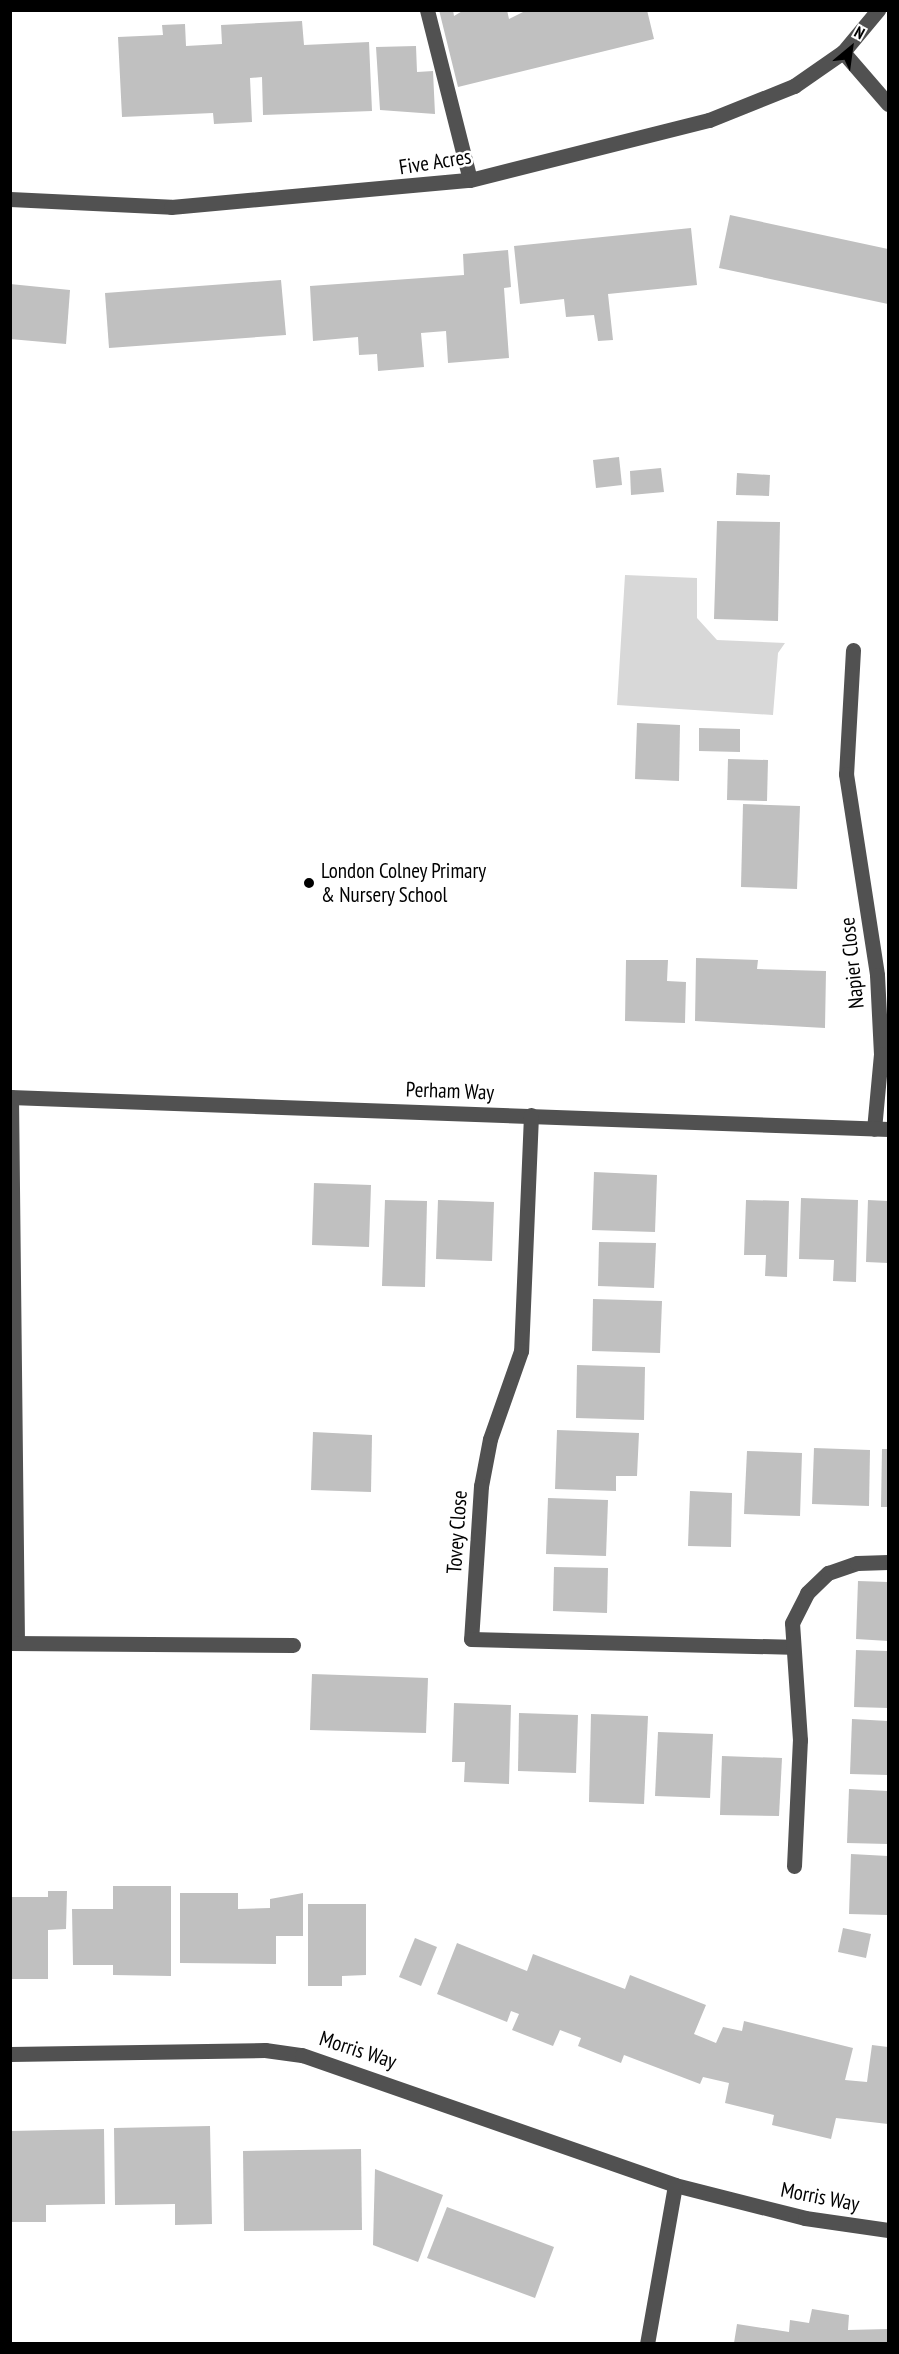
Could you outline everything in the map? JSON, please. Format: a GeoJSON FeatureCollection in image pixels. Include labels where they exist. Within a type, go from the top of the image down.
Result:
{"type":"FeatureCollection","features":[{"type":"Feature","properties":{"kind":"street"},"geometry":{"type":"LineString","coordinates":[[427,10],[470,180]]}},
{"type":"Feature","properties":{"kind":"street","name":"Five Acres"},"geometry":{"type":"LineString","coordinates":[[10,199],[171,207],[470,180],[710,120],[794,86],[843,52],[878,10]]}},
{"type":"Feature","properties":{"kind":"street"},"geometry":{"type":"LineString","coordinates":[[843,52],[888,104]]}},
{"type":"Feature","properties":{"kind":"street","name":"Napier Close"},"geometry":{"type":"LineString","coordinates":[[853,650],[846,774],[877,975],[881,1054],[881,1129]]}},
{"type":"Feature","properties":{"kind":"street"},"geometry":{"type":"LineString","coordinates":[[11,1097],[14,1643],[293,1645]]}},
{"type":"Feature","properties":{"kind":"street","name":"Perham Way"},"geometry":{"type":"LineString","coordinates":[[11,1097],[531,1114],[881,1129]]}},
{"type":"Feature","properties":{"kind":"street","name":"Tovey Close"},"geometry":{"type":"LineString","coordinates":[[531,1114],[521,1351],[490,1439],[481,1486],[471,1639],[790,1647]]}},
{"type":"Feature","properties":{"kind":"street"},"geometry":{"type":"LineString","coordinates":[[794,1866],[800,1740],[790,1647],[792,1623],[807,1593],[828,1574],[857,1563],[888,1562]]}},
{"type":"Feature","properties":{"kind":"street","name":"Morris Way"},"geometry":{"type":"LineString","coordinates":[[10,2054],[265,2050],[302,2055],[675,2185],[805,2218],[888,2230]]}},
{"type":"Feature","properties":{"kind":"street"},"geometry":{"type":"LineString","coordinates":[[646,2343],[675,2185]]}},
{"type":"Feature","properties":{"kind":"shaded area"},"geometry":{"type":"Polygon","coordinates":[[[625,575],[697,578],[697,618],[717,640],[785,643],[778,653],[773,715],[617,705],[625,575]]]}},
{"type":"Feature","properties":{"kind":"building"},"geometry":{"type":"Polygon","coordinates":[[[439,10],[453,10],[454,16],[464,10],[507,10],[509,19],[527,10],[647,10],[654,39],[458,87],[439,10]]]}},
{"type":"Feature","properties":{"kind":"building"},"geometry":{"type":"Polygon","coordinates":[[[302,21],[304,45],[369,42],[372,111],[263,115],[262,77],[250,78],[252,122],[214,124],[213,113],[122,117],[118,37],[163,35],[162,25],[185,24],[186,46],[222,44],[221,25],[302,21]]]}},
{"type":"Feature","properties":{"kind":"building"},"geometry":{"type":"Polygon","coordinates":[[[416,46],[417,72],[433,71],[435,114],[380,110],[376,47],[416,46]]]}},
{"type":"Feature","properties":{"kind":"building"},"geometry":{"type":"Polygon","coordinates":[[[730,215],[888,249],[888,304],[719,268],[730,215]]]}},
{"type":"Feature","properties":{"kind":"building"},"geometry":{"type":"Polygon","coordinates":[[[691,228],[697,285],[608,294],[613,340],[598,341],[594,315],[566,317],[564,299],[520,304],[514,246],[691,228]]]}},
{"type":"Feature","properties":{"kind":"building"},"geometry":{"type":"Polygon","coordinates":[[[508,250],[511,287],[504,288],[509,358],[448,363],[446,331],[421,333],[424,367],[378,371],[377,354],[359,355],[358,337],[313,341],[310,286],[464,275],[463,254],[508,250]]]}},
{"type":"Feature","properties":{"kind":"building"},"geometry":{"type":"Polygon","coordinates":[[[281,280],[286,335],[109,348],[105,293],[281,280]]]}},
{"type":"Feature","properties":{"kind":"building"},"geometry":{"type":"Polygon","coordinates":[[[10,284],[70,290],[66,344],[10,339],[10,284]]]}},
{"type":"Feature","properties":{"kind":"building"},"geometry":{"type":"Polygon","coordinates":[[[619,457],[622,485],[596,488],[593,460],[619,457]]]}},
{"type":"Feature","properties":{"kind":"building"},"geometry":{"type":"Polygon","coordinates":[[[661,468],[664,492],[631,495],[630,471],[661,468]]]}},
{"type":"Feature","properties":{"kind":"building"},"geometry":{"type":"Polygon","coordinates":[[[737,473],[770,475],[769,496],[736,495],[737,473]]]}},
{"type":"Feature","properties":{"kind":"building"},"geometry":{"type":"Polygon","coordinates":[[[717,521],[780,522],[778,621],[714,619],[717,521]]]}},
{"type":"Feature","properties":{"kind":"building"},"geometry":{"type":"Polygon","coordinates":[[[637,723],[680,725],[679,781],[635,779],[637,723]]]}},
{"type":"Feature","properties":{"kind":"building"},"geometry":{"type":"Polygon","coordinates":[[[699,728],[740,729],[740,752],[699,751],[699,728]]]}},
{"type":"Feature","properties":{"kind":"building"},"geometry":{"type":"Polygon","coordinates":[[[728,759],[768,760],[767,801],[727,800],[728,759]]]}},
{"type":"Feature","properties":{"kind":"building"},"geometry":{"type":"Polygon","coordinates":[[[743,804],[800,806],[797,889],[741,887],[743,804]]]}},
{"type":"Feature","properties":{"kind":"building"},"geometry":{"type":"Polygon","coordinates":[[[696,958],[758,960],[757,969],[826,971],[825,1028],[695,1021],[696,958]]]}},
{"type":"Feature","properties":{"kind":"building"},"geometry":{"type":"Polygon","coordinates":[[[626,960],[668,960],[667,981],[686,982],[685,1023],[625,1021],[626,960]]]}},
{"type":"Feature","properties":{"kind":"building"},"geometry":{"type":"Polygon","coordinates":[[[594,1172],[657,1175],[655,1232],[592,1230],[594,1172]]]}},
{"type":"Feature","properties":{"kind":"building"},"geometry":{"type":"Polygon","coordinates":[[[314,1183],[371,1185],[369,1247],[312,1245],[314,1183]]]}},
{"type":"Feature","properties":{"kind":"building"},"geometry":{"type":"Polygon","coordinates":[[[801,1198],[858,1200],[856,1282],[833,1281],[834,1260],[799,1259],[801,1198]]]}},
{"type":"Feature","properties":{"kind":"building"},"geometry":{"type":"Polygon","coordinates":[[[385,1200],[427,1201],[425,1287],[382,1286],[385,1200]]]}},
{"type":"Feature","properties":{"kind":"building"},"geometry":{"type":"Polygon","coordinates":[[[438,1200],[494,1202],[492,1261],[436,1259],[438,1200]]]}},
{"type":"Feature","properties":{"kind":"building"},"geometry":{"type":"Polygon","coordinates":[[[746,1200],[789,1201],[787,1277],[765,1276],[766,1255],[744,1255],[746,1200]]]}},
{"type":"Feature","properties":{"kind":"building"},"geometry":{"type":"Polygon","coordinates":[[[868,1200],[888,1201],[888,1263],[866,1262],[868,1200]]]}},
{"type":"Feature","properties":{"kind":"building"},"geometry":{"type":"Polygon","coordinates":[[[599,1242],[656,1243],[654,1288],[598,1286],[599,1242]]]}},
{"type":"Feature","properties":{"kind":"building"},"geometry":{"type":"Polygon","coordinates":[[[593,1299],[662,1301],[660,1353],[592,1351],[593,1299]]]}},
{"type":"Feature","properties":{"kind":"building"},"geometry":{"type":"Polygon","coordinates":[[[577,1365],[645,1367],[644,1420],[576,1418],[577,1365]]]}},
{"type":"Feature","properties":{"kind":"building"},"geometry":{"type":"Polygon","coordinates":[[[557,1430],[639,1433],[637,1476],[616,1476],[616,1491],[555,1489],[557,1430]]]}},
{"type":"Feature","properties":{"kind":"building"},"geometry":{"type":"Polygon","coordinates":[[[313,1432],[372,1435],[371,1492],[311,1490],[313,1432]]]}},
{"type":"Feature","properties":{"kind":"building"},"geometry":{"type":"Polygon","coordinates":[[[814,1448],[870,1450],[869,1506],[812,1504],[814,1448]]]}},
{"type":"Feature","properties":{"kind":"building"},"geometry":{"type":"Polygon","coordinates":[[[882,1449],[888,1449],[888,1507],[881,1507],[882,1449]]]}},
{"type":"Feature","properties":{"kind":"building"},"geometry":{"type":"Polygon","coordinates":[[[747,1451],[802,1453],[800,1516],[744,1514],[747,1451]]]}},
{"type":"Feature","properties":{"kind":"building"},"geometry":{"type":"Polygon","coordinates":[[[690,1491],[732,1493],[731,1547],[688,1546],[690,1491]]]}},
{"type":"Feature","properties":{"kind":"building"},"geometry":{"type":"Polygon","coordinates":[[[548,1498],[608,1500],[606,1556],[546,1554],[548,1498]]]}},
{"type":"Feature","properties":{"kind":"building"},"geometry":{"type":"Polygon","coordinates":[[[554,1567],[608,1568],[607,1613],[553,1611],[554,1567]]]}},
{"type":"Feature","properties":{"kind":"building"},"geometry":{"type":"Polygon","coordinates":[[[858,1581],[888,1582],[888,1641],[856,1639],[858,1581]]]}},
{"type":"Feature","properties":{"kind":"building"},"geometry":{"type":"Polygon","coordinates":[[[856,1650],[888,1651],[888,1708],[854,1707],[856,1650]]]}},
{"type":"Feature","properties":{"kind":"building"},"geometry":{"type":"Polygon","coordinates":[[[312,1674],[428,1678],[426,1733],[310,1730],[312,1674]]]}},
{"type":"Feature","properties":{"kind":"building"},"geometry":{"type":"Polygon","coordinates":[[[454,1703],[511,1705],[509,1784],[464,1782],[465,1762],[452,1762],[454,1703]]]}},
{"type":"Feature","properties":{"kind":"building"},"geometry":{"type":"Polygon","coordinates":[[[519,1713],[578,1715],[576,1773],[518,1771],[519,1713]]]}},
{"type":"Feature","properties":{"kind":"building"},"geometry":{"type":"Polygon","coordinates":[[[591,1714],[648,1716],[644,1804],[589,1802],[591,1714]]]}},
{"type":"Feature","properties":{"kind":"building"},"geometry":{"type":"Polygon","coordinates":[[[852,1719],[888,1721],[888,1775],[850,1774],[852,1719]]]}},
{"type":"Feature","properties":{"kind":"building"},"geometry":{"type":"Polygon","coordinates":[[[658,1732],[713,1734],[710,1798],[655,1796],[658,1732]]]}},
{"type":"Feature","properties":{"kind":"building"},"geometry":{"type":"Polygon","coordinates":[[[722,1756],[782,1758],[779,1816],[720,1815],[722,1756]]]}},
{"type":"Feature","properties":{"kind":"building"},"geometry":{"type":"Polygon","coordinates":[[[849,1789],[888,1791],[888,1844],[847,1843],[849,1789]]]}},
{"type":"Feature","properties":{"kind":"building"},"geometry":{"type":"Polygon","coordinates":[[[851,1854],[888,1856],[888,1915],[849,1914],[851,1854]]]}},
{"type":"Feature","properties":{"kind":"building"},"geometry":{"type":"Polygon","coordinates":[[[113,1886],[171,1886],[171,1976],[113,1975],[113,1965],[73,1965],[72,1909],[113,1909],[113,1886]]]}},
{"type":"Feature","properties":{"kind":"building"},"geometry":{"type":"Polygon","coordinates":[[[48,1891],[67,1891],[66,1929],[48,1930],[48,1979],[10,1979],[10,1897],[48,1897],[48,1891]]]}},
{"type":"Feature","properties":{"kind":"building"},"geometry":{"type":"Polygon","coordinates":[[[180,1893],[238,1893],[238,1909],[270,1908],[270,1899],[303,1893],[303,1936],[276,1936],[276,1964],[180,1963],[180,1893]]]}},
{"type":"Feature","properties":{"kind":"building"},"geometry":{"type":"Polygon","coordinates":[[[308,1904],[366,1904],[366,1975],[342,1976],[342,1986],[308,1986],[308,1904]]]}},
{"type":"Feature","properties":{"kind":"building"},"geometry":{"type":"Polygon","coordinates":[[[843,1928],[871,1934],[866,1958],[838,1952],[843,1928]]]}},
{"type":"Feature","properties":{"kind":"building"},"geometry":{"type":"Polygon","coordinates":[[[415,1938],[437,1947],[421,1986],[399,1977],[415,1938]]]}},
{"type":"Feature","properties":{"kind":"building"},"geometry":{"type":"Polygon","coordinates":[[[457,1943],[527,1971],[533,1954],[625,1989],[630,1975],[706,2005],[694,2034],[716,2043],[723,2027],[742,2031],[744,2021],[853,2048],[845,2080],[867,2082],[872,2045],[888,2047],[888,2124],[836,2118],[831,2139],[772,2125],[774,2115],[725,2103],[729,2083],[703,2077],[700,2084],[624,2055],[621,2063],[578,2046],[581,2038],[560,2030],[553,2046],[512,2030],[519,2014],[511,2011],[507,2022],[437,1994],[457,1943]]]}},
{"type":"Feature","properties":{"kind":"building"},"geometry":{"type":"Polygon","coordinates":[[[210,2126],[212,2224],[175,2225],[175,2204],[115,2205],[114,2128],[210,2126]]]}},
{"type":"Feature","properties":{"kind":"building"},"geometry":{"type":"Polygon","coordinates":[[[104,2129],[105,2204],[46,2205],[46,2222],[10,2222],[10,2131],[104,2129]]]}},
{"type":"Feature","properties":{"kind":"building"},"geometry":{"type":"Polygon","coordinates":[[[361,2149],[362,2230],[244,2231],[243,2151],[361,2149]]]}},
{"type":"Feature","properties":{"kind":"building"},"geometry":{"type":"Polygon","coordinates":[[[375,2169],[443,2195],[418,2262],[373,2245],[375,2169]]]}},
{"type":"Feature","properties":{"kind":"building"},"geometry":{"type":"Polygon","coordinates":[[[447,2207],[554,2247],[535,2298],[427,2258],[447,2207]]]}},
{"type":"Feature","properties":{"kind":"building"},"geometry":{"type":"Polygon","coordinates":[[[812,2309],[849,2315],[848,2330],[888,2329],[888,2343],[734,2343],[737,2324],[789,2332],[790,2320],[809,2323],[812,2309]]]}},
{"type":"Feature","properties":{"kind":"place","name":"London Colney Primary & Nursery School"},"geometry":{"type":"Point","coordinates":[309,883]}}]}
